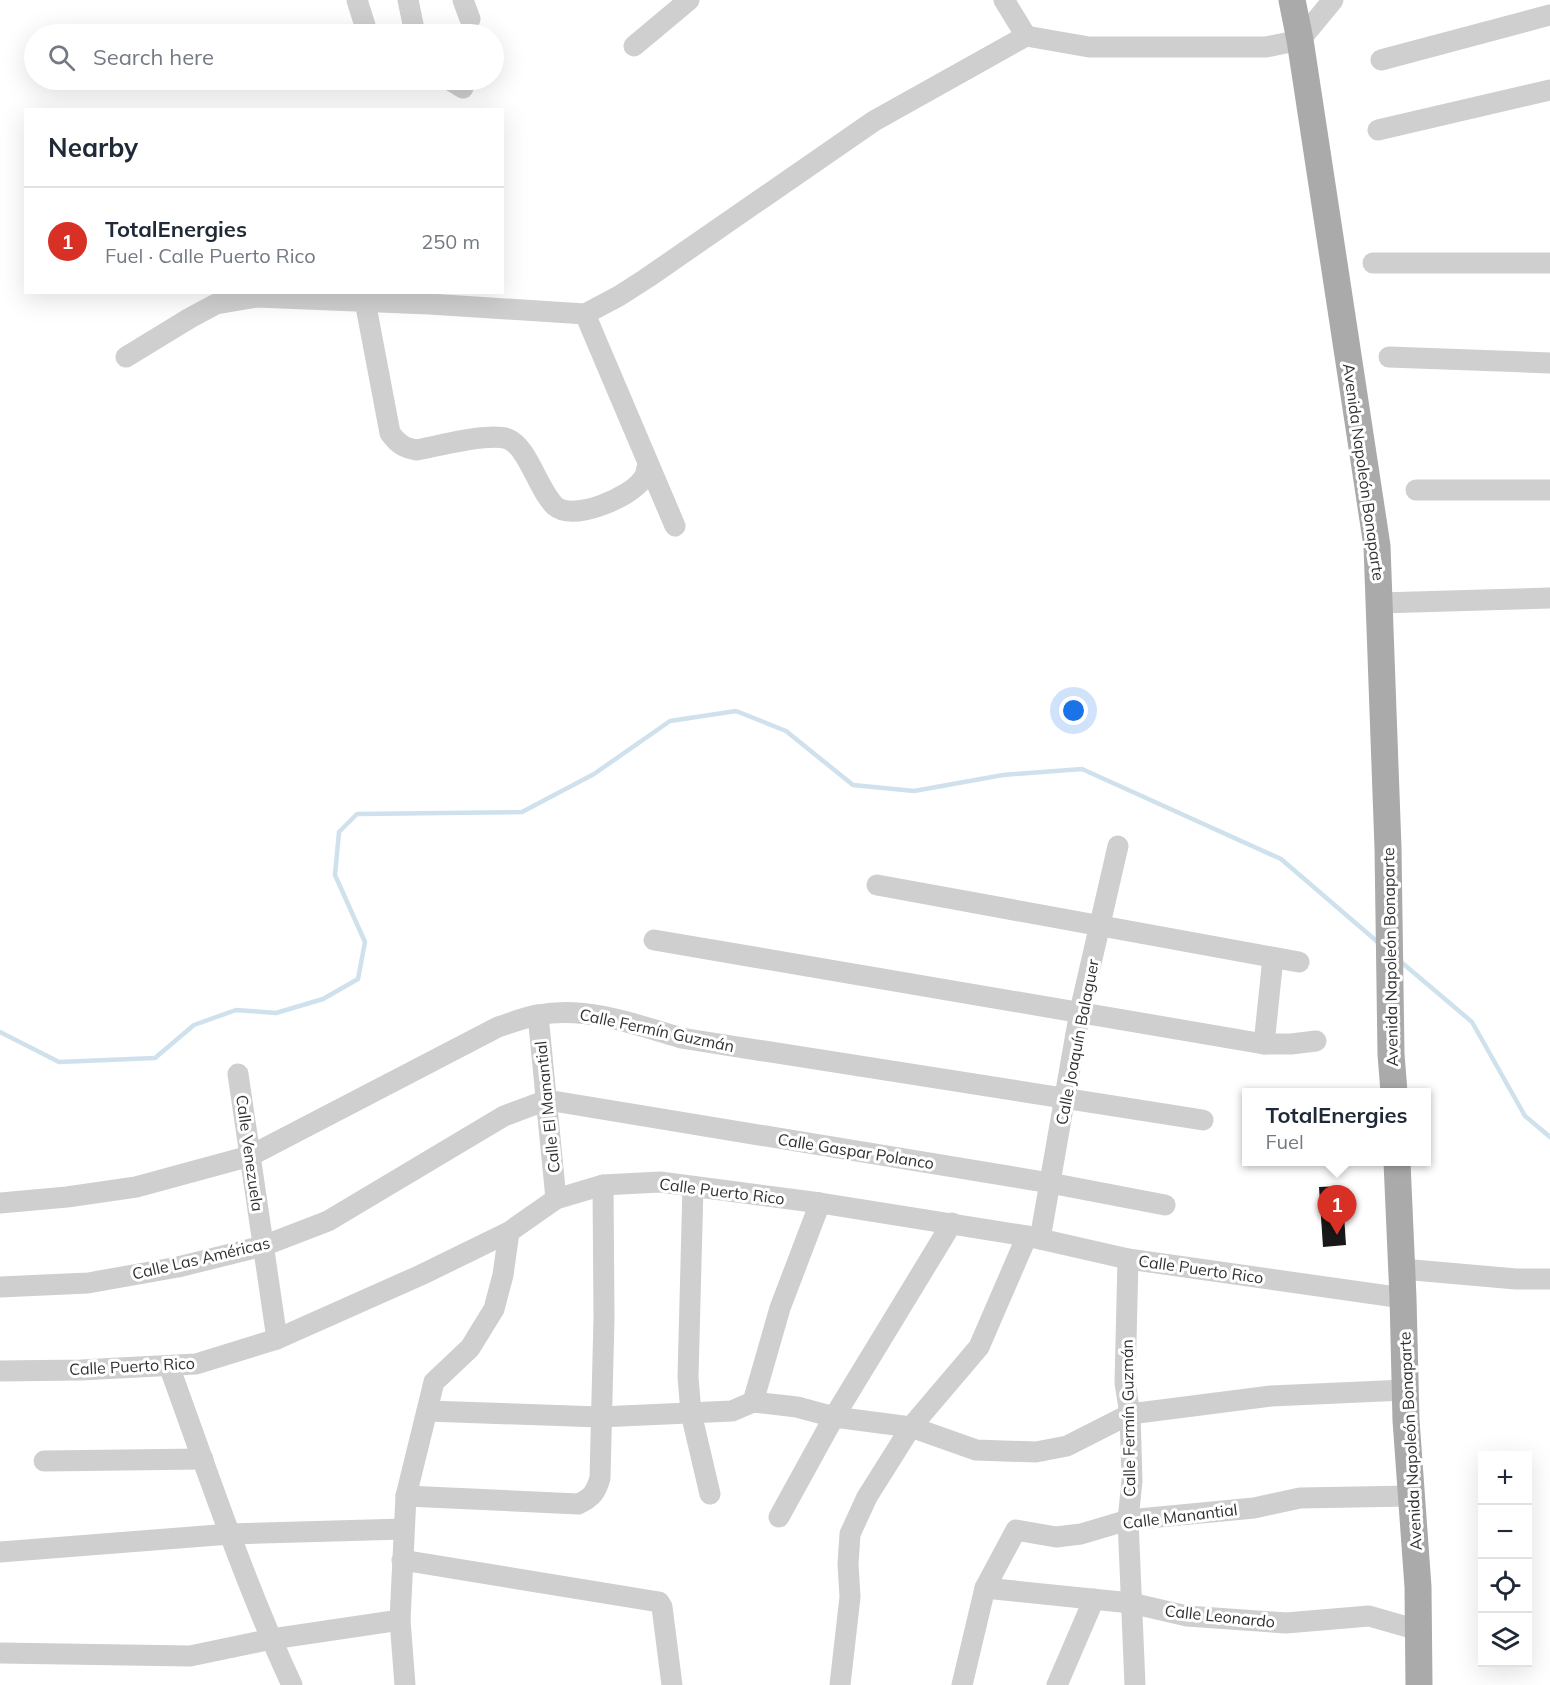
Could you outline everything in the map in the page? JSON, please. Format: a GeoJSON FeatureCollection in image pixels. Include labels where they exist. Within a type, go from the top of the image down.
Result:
{"type":"FeatureCollection","features":[{"type":"Feature","properties":{"kind":"main road","name":"Avenida Napoleón Bonaparte"},"geometry":{"type":"LineString","coordinates":[[1292,0],[1377,546],[1394,1088]]}},
{"type":"Feature","properties":{"kind":"main road","name":"Avenida Napoleón Bonaparte"},"geometry":{"type":"LineString","coordinates":[[1397,1166],[1405,1390],[1418,1587],[1419,1685]]}},
{"type":"Feature","properties":{"kind":"street"},"geometry":{"type":"LineString","coordinates":[[357,0],[364,24]]}},
{"type":"Feature","properties":{"kind":"street"},"geometry":{"type":"LineString","coordinates":[[408,0],[413,24]]}},
{"type":"Feature","properties":{"kind":"street"},"geometry":{"type":"LineString","coordinates":[[634,46],[689,0]]}},
{"type":"Feature","properties":{"kind":"street"},"geometry":{"type":"LineString","coordinates":[[1004,0],[1026,36]]}},
{"type":"Feature","properties":{"kind":"street"},"geometry":{"type":"LineString","coordinates":[[126,357],[216,304],[257,297],[585,314],[647,278],[874,121],[1026,36],[1089,47],[1266,47],[1300,40],[1333,0]]}},
{"type":"Feature","properties":{"kind":"street"},"geometry":{"type":"LineString","coordinates":[[1382,60],[1550,15]]}},
{"type":"Feature","properties":{"kind":"street"},"geometry":{"type":"LineString","coordinates":[[1378,130],[1550,90]]}},
{"type":"Feature","properties":{"kind":"street"},"geometry":{"type":"LineString","coordinates":[[1373,263],[1550,263]]}},
{"type":"Feature","properties":{"kind":"street"},"geometry":{"type":"LineString","coordinates":[[365,301],[390,433],[398,443],[406,448],[417,450],[497,436],[511,440],[520,450],[540,486],[556,507],[572,512],[589,510],[633,489],[644,479],[648,463]]}},
{"type":"Feature","properties":{"kind":"street"},"geometry":{"type":"LineString","coordinates":[[585,314],[675,526]]}},
{"type":"Feature","properties":{"kind":"street"},"geometry":{"type":"LineString","coordinates":[[1389,357],[1550,363]]}},
{"type":"Feature","properties":{"kind":"street"},"geometry":{"type":"LineString","coordinates":[[1416,490],[1550,490]]}},
{"type":"Feature","properties":{"kind":"street"},"geometry":{"type":"LineString","coordinates":[[1380,603],[1550,598]]}},
{"type":"Feature","properties":{"kind":"street","name":"Calle Joaquín Balaguer"},"geometry":{"type":"LineString","coordinates":[[840,1685],[850,1597],[848,1564],[850,1534],[867,1497],[912,1427],[979,1347],[1034,1238],[1050,1183],[1080,1011],[1118,846]]}},
{"type":"Feature","properties":{"kind":"street"},"geometry":{"type":"LineString","coordinates":[[877,885],[1299,963]]}},
{"type":"Feature","properties":{"kind":"street"},"geometry":{"type":"LineString","coordinates":[[654,940],[1264,1044],[1316,1041]]}},
{"type":"Feature","properties":{"kind":"street"},"geometry":{"type":"LineString","coordinates":[[1264,1044],[1273,958]]}},
{"type":"Feature","properties":{"kind":"street","name":"Calle Fermín Guzmán"},"geometry":{"type":"LineString","coordinates":[[0,1203],[67,1197],[136,1187],[250,1156],[498,1027],[538,1015],[573,1013],[599,1016],[681,1038],[1203,1120]]}},
{"type":"Feature","properties":{"kind":"street","name":"Calle El Manantial"},"geometry":{"type":"LineString","coordinates":[[538,1015],[556,1199]]}},
{"type":"Feature","properties":{"kind":"street","name":"Calle Venezuela"},"geometry":{"type":"LineString","coordinates":[[238,1074],[277,1339]]}},
{"type":"Feature","properties":{"kind":"street","name":"Calle Gaspar Polanco"},"geometry":{"type":"LineString","coordinates":[[547,1100],[1050,1183],[1165,1205]]}},
{"type":"Feature","properties":{"kind":"street","name":"Calle Las Américas"},"geometry":{"type":"LineString","coordinates":[[0,1287],[88,1283],[178,1267],[263,1246],[328,1221],[504,1116],[547,1100]]}},
{"type":"Feature","properties":{"kind":"street","name":"Calle Puerto Rico"},"geometry":{"type":"LineString","coordinates":[[0,1371],[196,1365],[277,1339],[421,1275],[509,1232],[556,1199],[603,1185],[660,1182],[952,1223],[1128,1258],[1403,1298]]}},
{"type":"Feature","properties":{"kind":"street"},"geometry":{"type":"LineString","coordinates":[[405,1496],[578,1503],[590,1499],[597,1490],[600,1478],[604,1318],[603,1185]]}},
{"type":"Feature","properties":{"kind":"street"},"geometry":{"type":"LineString","coordinates":[[693,1187],[688,1377],[691,1413],[710,1494]]}},
{"type":"Feature","properties":{"kind":"street"},"geometry":{"type":"LineString","coordinates":[[753,1402],[780,1308],[820,1203]]}},
{"type":"Feature","properties":{"kind":"street"},"geometry":{"type":"LineString","coordinates":[[779,1517],[834,1417],[952,1223]]}},
{"type":"Feature","properties":{"kind":"street"},"geometry":{"type":"LineString","coordinates":[[405,1685],[400,1620],[405,1496],[434,1382],[470,1348],[494,1309],[503,1275],[509,1232]]}},
{"type":"Feature","properties":{"kind":"street","name":"Calle Fermín Guzmán"},"geometry":{"type":"LineString","coordinates":[[1128,1258],[1125,1383],[1130,1414],[1132,1480],[1128,1520],[1135,1685]]}},
{"type":"Feature","properties":{"kind":"street"},"geometry":{"type":"LineString","coordinates":[[1402,1269],[1516,1279],[1550,1279]]}},
{"type":"Feature","properties":{"kind":"street"},"geometry":{"type":"LineString","coordinates":[[169,1366],[230,1534],[292,1685]]}},
{"type":"Feature","properties":{"kind":"street"},"geometry":{"type":"LineString","coordinates":[[427,1411],[600,1417],[732,1411],[753,1402],[797,1407],[834,1417],[912,1427],[976,1450],[1036,1452],[1067,1446],[1130,1414],[1271,1396],[1405,1390]]}},
{"type":"Feature","properties":{"kind":"street"},"geometry":{"type":"LineString","coordinates":[[44,1461],[203,1459]]}},
{"type":"Feature","properties":{"kind":"street","name":"Calle Manantial"},"geometry":{"type":"LineString","coordinates":[[985,1588],[1016,1530],[1056,1537],[1081,1534],[1128,1520],[1254,1508],[1300,1498],[1411,1496]]}},
{"type":"Feature","properties":{"kind":"street"},"geometry":{"type":"LineString","coordinates":[[0,1552],[230,1534],[404,1529]]}},
{"type":"Feature","properties":{"kind":"street"},"geometry":{"type":"LineString","coordinates":[[402,1560],[659,1602],[662,1607],[672,1685]]}},
{"type":"Feature","properties":{"kind":"street"},"geometry":{"type":"LineString","coordinates":[[962,1685],[985,1588]]}},
{"type":"Feature","properties":{"kind":"street","name":"Calle Leonardo"},"geometry":{"type":"LineString","coordinates":[[985,1588],[1131,1603],[1187,1616],[1286,1623],[1369,1616],[1419,1630]]}},
{"type":"Feature","properties":{"kind":"street"},"geometry":{"type":"LineString","coordinates":[[1057,1685],[1094,1599]]}},
{"type":"Feature","properties":{"kind":"street"},"geometry":{"type":"LineString","coordinates":[[0,1653],[190,1656],[272,1639],[400,1620]]}},
{"type":"Feature","properties":{"kind":"building"},"geometry":{"type":"Polygon","coordinates":[[[1342,1186],[1346,1245],[1323,1247],[1319,1187],[1342,1186]]]}},
{"type":"Feature","properties":{"kind":"waterway"},"geometry":{"type":"LineString","coordinates":[[0,1032],[59,1062],[155,1058],[194,1025],[236,1010],[276,1013],[323,999],[358,979],[365,942],[335,875],[339,832],[357,814],[522,812],[594,774],[670,721],[736,711],[786,731],[853,785],[914,791],[1003,775],[1082,769],[1281,859],[1380,944]]}},
{"type":"Feature","properties":{"kind":"waterway"},"geometry":{"type":"LineString","coordinates":[[1400,961],[1472,1022],[1525,1116],[1550,1137]]}},
{"type":"Feature","properties":{"kind":"place","name":"TotalEnergies"},"geometry":{"type":"Point","coordinates":[1337,1235]}}]}
